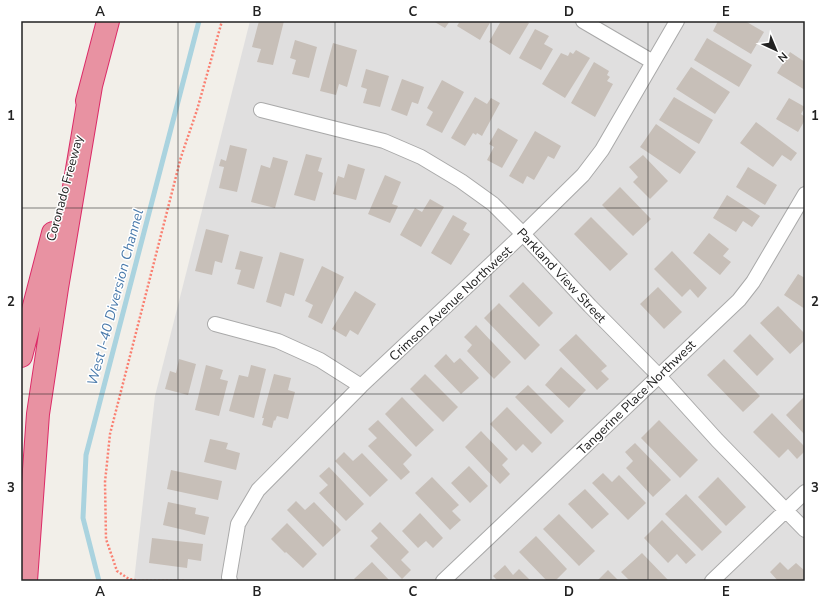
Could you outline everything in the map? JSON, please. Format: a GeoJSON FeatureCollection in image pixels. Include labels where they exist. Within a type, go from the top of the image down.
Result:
{"type":"FeatureCollection","features":[{"type":"Feature","properties":{"kind":"highway","name":"Coronado Freeway"},"geometry":{"type":"LineString","coordinates":[[21,356],[108,21]]}},
{"type":"Feature","properties":{"kind":"highway"},"geometry":{"type":"LineString","coordinates":[[26,581],[38,414],[57,288],[91,86]]}},
{"type":"Feature","properties":{"kind":"street"},"geometry":{"type":"LineString","coordinates":[[583,21],[653,62]]}},
{"type":"Feature","properties":{"kind":"street","name":"Crimson Avenue Northwest"},"geometry":{"type":"LineString","coordinates":[[230,581],[229,577],[238,524],[258,490],[361,386],[523,234],[583,175],[602,150],[677,21]]}},
{"type":"Feature","properties":{"kind":"street","name":"Parkland View Street"},"geometry":{"type":"LineString","coordinates":[[261,110],[384,141],[421,157],[461,181],[493,204],[658,376],[717,440],[805,530]]}},
{"type":"Feature","properties":{"kind":"street","name":"Tangerine Place Northwest"},"geometry":{"type":"LineString","coordinates":[[443,581],[739,300],[753,282],[805,194]]}},
{"type":"Feature","properties":{"kind":"street"},"geometry":{"type":"LineString","coordinates":[[214,324],[278,341],[320,360],[361,386]]}},
{"type":"Feature","properties":{"kind":"street"},"geometry":{"type":"LineString","coordinates":[[712,581],[805,492]]}},
{"type":"Feature","properties":{"kind":"path"},"geometry":{"type":"LineString","coordinates":[[184,581],[140,581],[129,579],[117,571],[106,539],[105,482],[110,434],[181,158],[197,110],[222,21]]}},
{"type":"Feature","properties":{"kind":"shaded area"},"geometry":{"type":"Polygon","coordinates":[[[250,21],[805,21],[805,581],[134,581],[155,396],[250,21]]]}},
{"type":"Feature","properties":{"kind":"building"},"geometry":{"type":"Polygon","coordinates":[[[259,21],[284,21],[273,65],[257,62],[261,49],[252,47],[259,21]]]}},
{"type":"Feature","properties":{"kind":"building"},"geometry":{"type":"Polygon","coordinates":[[[433,21],[450,21],[445,28],[433,21]]]}},
{"type":"Feature","properties":{"kind":"building"},"geometry":{"type":"Polygon","coordinates":[[[460,21],[491,21],[480,40],[457,26],[460,21]]]}},
{"type":"Feature","properties":{"kind":"building"},"geometry":{"type":"Polygon","coordinates":[[[501,21],[525,21],[529,23],[510,55],[489,42],[501,21]]]}},
{"type":"Feature","properties":{"kind":"building"},"geometry":{"type":"Polygon","coordinates":[[[718,21],[745,21],[764,32],[751,54],[713,31],[718,21]]]}},
{"type":"Feature","properties":{"kind":"building"},"geometry":{"type":"Polygon","coordinates":[[[535,29],[549,36],[544,44],[553,49],[541,70],[519,58],[535,29]]]}},
{"type":"Feature","properties":{"kind":"building"},"geometry":{"type":"Polygon","coordinates":[[[707,38],[752,65],[739,87],[694,60],[707,38]]]}},
{"type":"Feature","properties":{"kind":"building"},"geometry":{"type":"Polygon","coordinates":[[[295,40],[317,47],[309,78],[292,74],[296,60],[290,58],[295,40]]]}},
{"type":"Feature","properties":{"kind":"building"},"geometry":{"type":"Polygon","coordinates":[[[333,43],[357,50],[347,87],[339,84],[336,95],[320,91],[333,43]]]}},
{"type":"Feature","properties":{"kind":"building"},"geometry":{"type":"Polygon","coordinates":[[[576,50],[590,58],[565,98],[542,84],[561,53],[568,56],[570,52],[573,54],[576,50]]]}},
{"type":"Feature","properties":{"kind":"building"},"geometry":{"type":"Polygon","coordinates":[[[790,52],[805,62],[805,90],[777,73],[790,52]]]}},
{"type":"Feature","properties":{"kind":"building"},"geometry":{"type":"Polygon","coordinates":[[[594,62],[609,71],[607,75],[610,77],[607,81],[613,84],[595,117],[571,103],[594,62]]]}},
{"type":"Feature","properties":{"kind":"building"},"geometry":{"type":"Polygon","coordinates":[[[691,67],[730,92],[715,114],[676,89],[691,67]]]}},
{"type":"Feature","properties":{"kind":"building"},"geometry":{"type":"Polygon","coordinates":[[[366,69],[389,76],[380,107],[363,103],[367,89],[361,87],[366,69]]]}},
{"type":"Feature","properties":{"kind":"building"},"geometry":{"type":"Polygon","coordinates":[[[402,79],[424,87],[418,104],[412,102],[407,116],[391,110],[402,79]]]}},
{"type":"Feature","properties":{"kind":"building"},"geometry":{"type":"Polygon","coordinates":[[[442,80],[464,92],[442,133],[426,125],[433,112],[427,108],[442,80]]]}},
{"type":"Feature","properties":{"kind":"building"},"geometry":{"type":"Polygon","coordinates":[[[475,97],[487,104],[491,98],[500,103],[482,136],[477,133],[476,135],[473,133],[465,146],[451,138],[475,97]]]}},
{"type":"Feature","properties":{"kind":"building"},"geometry":{"type":"Polygon","coordinates":[[[674,97],[713,120],[699,144],[659,120],[674,97]]]}},
{"type":"Feature","properties":{"kind":"building"},"geometry":{"type":"Polygon","coordinates":[[[789,98],[805,107],[801,114],[805,117],[805,120],[798,132],[776,119],[789,98]]]}},
{"type":"Feature","properties":{"kind":"building"},"geometry":{"type":"Polygon","coordinates":[[[756,122],[797,153],[791,161],[782,155],[773,167],[740,143],[756,122]]]}},
{"type":"Feature","properties":{"kind":"building"},"geometry":{"type":"Polygon","coordinates":[[[656,124],[696,152],[680,174],[640,147],[656,124]]]}},
{"type":"Feature","properties":{"kind":"building"},"geometry":{"type":"Polygon","coordinates":[[[498,128],[518,140],[502,168],[487,160],[494,147],[489,144],[498,128]]]}},
{"type":"Feature","properties":{"kind":"building"},"geometry":{"type":"Polygon","coordinates":[[[535,131],[561,146],[554,159],[548,156],[534,180],[527,176],[523,184],[509,176],[535,131]]]}},
{"type":"Feature","properties":{"kind":"building"},"geometry":{"type":"Polygon","coordinates":[[[230,145],[247,149],[237,192],[219,188],[224,167],[219,166],[221,159],[226,161],[230,145]]]}},
{"type":"Feature","properties":{"kind":"building"},"geometry":{"type":"Polygon","coordinates":[[[306,154],[322,158],[318,171],[323,173],[315,201],[294,195],[306,154]]]}},
{"type":"Feature","properties":{"kind":"building"},"geometry":{"type":"Polygon","coordinates":[[[643,155],[668,181],[650,199],[633,182],[638,177],[629,167],[643,155]]]}},
{"type":"Feature","properties":{"kind":"building"},"geometry":{"type":"Polygon","coordinates":[[[273,157],[288,161],[275,208],[251,202],[261,165],[270,168],[273,157]]]}},
{"type":"Feature","properties":{"kind":"building"},"geometry":{"type":"Polygon","coordinates":[[[348,164],[365,169],[356,200],[333,194],[338,176],[344,178],[348,164]]]}},
{"type":"Feature","properties":{"kind":"building"},"geometry":{"type":"Polygon","coordinates":[[[748,167],[777,185],[765,205],[736,187],[748,167]]]}},
{"type":"Feature","properties":{"kind":"building"},"geometry":{"type":"Polygon","coordinates":[[[385,175],[401,182],[392,204],[398,206],[390,223],[368,214],[385,175]]]}},
{"type":"Feature","properties":{"kind":"building"},"geometry":{"type":"Polygon","coordinates":[[[620,187],[651,219],[633,236],[602,205],[620,187]]]}},
{"type":"Feature","properties":{"kind":"building"},"geometry":{"type":"Polygon","coordinates":[[[727,195],[760,216],[752,227],[743,221],[736,232],[713,218],[727,195]]]}},
{"type":"Feature","properties":{"kind":"building"},"geometry":{"type":"Polygon","coordinates":[[[430,199],[444,207],[421,247],[400,235],[415,208],[422,212],[430,199]]]}},
{"type":"Feature","properties":{"kind":"building"},"geometry":{"type":"Polygon","coordinates":[[[453,215],[467,223],[463,230],[470,234],[451,265],[431,253],[453,215]]]}},
{"type":"Feature","properties":{"kind":"building"},"geometry":{"type":"Polygon","coordinates":[[[591,217],[628,254],[610,271],[574,234],[591,217]]]}},
{"type":"Feature","properties":{"kind":"building"},"geometry":{"type":"Polygon","coordinates":[[[206,229],[229,235],[222,263],[215,261],[212,275],[195,271],[206,229]]]}},
{"type":"Feature","properties":{"kind":"building"},"geometry":{"type":"Polygon","coordinates":[[[709,233],[729,249],[723,256],[731,262],[720,275],[693,253],[709,233]]]}},
{"type":"Feature","properties":{"kind":"building"},"geometry":{"type":"Polygon","coordinates":[[[240,251],[263,257],[254,289],[237,284],[241,270],[235,269],[240,251]]]}},
{"type":"Feature","properties":{"kind":"building"},"geometry":{"type":"Polygon","coordinates":[[[672,251],[707,288],[698,298],[690,289],[682,297],[654,269],[672,251]]]}},
{"type":"Feature","properties":{"kind":"building"},"geometry":{"type":"Polygon","coordinates":[[[280,252],[304,259],[294,296],[285,293],[281,307],[266,302],[280,252]]]}},
{"type":"Feature","properties":{"kind":"building"},"geometry":{"type":"Polygon","coordinates":[[[322,266],[344,277],[322,324],[308,317],[313,305],[305,301],[322,266]]]}},
{"type":"Feature","properties":{"kind":"building"},"geometry":{"type":"Polygon","coordinates":[[[798,274],[805,278],[805,309],[784,295],[798,274]]]}},
{"type":"Feature","properties":{"kind":"building"},"geometry":{"type":"Polygon","coordinates":[[[523,282],[553,313],[539,327],[509,296],[523,282]]]}},
{"type":"Feature","properties":{"kind":"building"},"geometry":{"type":"Polygon","coordinates":[[[658,287],[682,312],[664,329],[640,304],[658,287]]]}},
{"type":"Feature","properties":{"kind":"building"},"geometry":{"type":"Polygon","coordinates":[[[355,291],[376,304],[358,335],[350,330],[346,337],[332,329],[355,291]]]}},
{"type":"Feature","properties":{"kind":"building"},"geometry":{"type":"Polygon","coordinates":[[[499,303],[540,345],[525,360],[484,318],[499,303]]]}},
{"type":"Feature","properties":{"kind":"building"},"geometry":{"type":"Polygon","coordinates":[[[778,306],[805,334],[805,340],[790,354],[760,323],[778,306]]]}},
{"type":"Feature","properties":{"kind":"building"},"geometry":{"type":"Polygon","coordinates":[[[476,325],[511,362],[494,379],[467,351],[472,345],[464,337],[476,325]]]}},
{"type":"Feature","properties":{"kind":"building"},"geometry":{"type":"Polygon","coordinates":[[[576,334],[607,366],[601,371],[609,379],[597,390],[559,350],[576,334]]]}},
{"type":"Feature","properties":{"kind":"building"},"geometry":{"type":"Polygon","coordinates":[[[750,334],[774,359],[757,376],[733,351],[750,334]]]}},
{"type":"Feature","properties":{"kind":"building"},"geometry":{"type":"Polygon","coordinates":[[[446,354],[454,363],[460,358],[479,378],[461,394],[434,366],[446,354]]]}},
{"type":"Feature","properties":{"kind":"building"},"geometry":{"type":"Polygon","coordinates":[[[179,359],[196,364],[188,395],[165,389],[170,371],[176,373],[179,359]]]}},
{"type":"Feature","properties":{"kind":"building"},"geometry":{"type":"Polygon","coordinates":[[[724,359],[760,396],[743,412],[707,375],[724,359]]]}},
{"type":"Feature","properties":{"kind":"building"},"geometry":{"type":"Polygon","coordinates":[[[206,365],[223,370],[220,379],[228,381],[219,416],[195,410],[206,365]]]}},
{"type":"Feature","properties":{"kind":"building"},"geometry":{"type":"Polygon","coordinates":[[[251,365],[266,369],[254,418],[229,411],[239,375],[248,377],[251,365]]]}},
{"type":"Feature","properties":{"kind":"building"},"geometry":{"type":"Polygon","coordinates":[[[561,367],[586,390],[569,408],[545,385],[561,367]]]}},
{"type":"Feature","properties":{"kind":"building"},"geometry":{"type":"Polygon","coordinates":[[[274,374],[291,378],[288,390],[295,392],[288,419],[277,416],[275,421],[274,420],[272,428],[262,425],[264,418],[262,418],[274,374]]]}},
{"type":"Feature","properties":{"kind":"building"},"geometry":{"type":"Polygon","coordinates":[[[425,374],[458,407],[443,422],[410,389],[425,374]]]}},
{"type":"Feature","properties":{"kind":"building"},"geometry":{"type":"Polygon","coordinates":[[[528,385],[564,421],[551,434],[515,397],[528,385]]]}},
{"type":"Feature","properties":{"kind":"building"},"geometry":{"type":"Polygon","coordinates":[[[805,396],[805,435],[786,415],[805,396]]]}},
{"type":"Feature","properties":{"kind":"building"},"geometry":{"type":"Polygon","coordinates":[[[402,397],[434,430],[416,447],[385,414],[402,397]]]}},
{"type":"Feature","properties":{"kind":"building"},"geometry":{"type":"Polygon","coordinates":[[[507,407],[542,443],[532,453],[523,444],[516,451],[490,424],[507,407]]]}},
{"type":"Feature","properties":{"kind":"building"},"geometry":{"type":"Polygon","coordinates":[[[772,413],[805,447],[805,451],[797,459],[788,449],[779,458],[753,432],[772,413]]]}},
{"type":"Feature","properties":{"kind":"building"},"geometry":{"type":"Polygon","coordinates":[[[378,420],[412,455],[403,464],[410,472],[401,480],[368,446],[377,438],[368,429],[378,420]]]}},
{"type":"Feature","properties":{"kind":"building"},"geometry":{"type":"Polygon","coordinates":[[[659,420],[698,460],[680,478],[641,438],[659,420]]]}},
{"type":"Feature","properties":{"kind":"building"},"geometry":{"type":"Polygon","coordinates":[[[481,431],[508,459],[502,465],[510,474],[500,484],[465,447],[481,431]]]}},
{"type":"Feature","properties":{"kind":"building"},"geometry":{"type":"Polygon","coordinates":[[[210,439],[228,443],[226,449],[240,453],[236,470],[204,462],[210,439]]]}},
{"type":"Feature","properties":{"kind":"building"},"geometry":{"type":"Polygon","coordinates":[[[635,443],[671,480],[653,497],[626,468],[633,461],[625,452],[635,443]]]}},
{"type":"Feature","properties":{"kind":"building"},"geometry":{"type":"Polygon","coordinates":[[[344,452],[353,461],[362,453],[388,480],[370,497],[335,461],[344,452]]]}},
{"type":"Feature","properties":{"kind":"building"},"geometry":{"type":"Polygon","coordinates":[[[469,466],[488,486],[470,503],[451,483],[469,466]]]}},
{"type":"Feature","properties":{"kind":"building"},"geometry":{"type":"Polygon","coordinates":[[[329,467],[364,504],[346,521],[319,493],[328,485],[319,476],[329,467]]]}},
{"type":"Feature","properties":{"kind":"building"},"geometry":{"type":"Polygon","coordinates":[[[171,470],[222,481],[218,500],[167,489],[171,470]]]}},
{"type":"Feature","properties":{"kind":"building"},"geometry":{"type":"Polygon","coordinates":[[[603,473],[612,482],[619,475],[646,503],[628,520],[592,483],[603,473]]]}},
{"type":"Feature","properties":{"kind":"building"},"geometry":{"type":"Polygon","coordinates":[[[432,477],[459,505],[452,511],[461,520],[450,530],[415,493],[432,477]]]}},
{"type":"Feature","properties":{"kind":"building"},"geometry":{"type":"Polygon","coordinates":[[[718,477],[746,507],[726,526],[698,497],[718,477]]]}},
{"type":"Feature","properties":{"kind":"building"},"geometry":{"type":"Polygon","coordinates":[[[585,489],[609,514],[592,529],[568,504],[585,489]]]}},
{"type":"Feature","properties":{"kind":"building"},"geometry":{"type":"Polygon","coordinates":[[[686,494],[722,532],[702,551],[665,514],[686,494]]]}},
{"type":"Feature","properties":{"kind":"building"},"geometry":{"type":"Polygon","coordinates":[[[296,501],[305,510],[314,502],[341,530],[323,547],[287,510],[296,501]]]}},
{"type":"Feature","properties":{"kind":"building"},"geometry":{"type":"Polygon","coordinates":[[[168,502],[196,508],[195,514],[209,517],[205,535],[163,525],[168,502]]]}},
{"type":"Feature","properties":{"kind":"building"},"geometry":{"type":"Polygon","coordinates":[[[420,513],[443,538],[433,548],[426,541],[418,548],[402,531],[420,513]]]}},
{"type":"Feature","properties":{"kind":"building"},"geometry":{"type":"Polygon","coordinates":[[[559,514],[595,551],[579,566],[543,529],[559,514]]]}},
{"type":"Feature","properties":{"kind":"building"},"geometry":{"type":"Polygon","coordinates":[[[662,520],[696,555],[686,564],[677,554],[668,563],[644,538],[662,520]]]}},
{"type":"Feature","properties":{"kind":"building"},"geometry":{"type":"Polygon","coordinates":[[[380,522],[409,552],[401,560],[411,570],[402,579],[370,546],[378,538],[371,531],[380,522]]]}},
{"type":"Feature","properties":{"kind":"building"},"geometry":{"type":"Polygon","coordinates":[[[287,523],[317,554],[303,568],[271,539],[287,523]]]}},
{"type":"Feature","properties":{"kind":"building"},"geometry":{"type":"Polygon","coordinates":[[[536,536],[567,569],[555,581],[547,581],[519,552],[536,536]]]}},
{"type":"Feature","properties":{"kind":"building"},"geometry":{"type":"Polygon","coordinates":[[[152,538],[203,544],[201,561],[188,559],[187,568],[149,563],[152,538]]]}},
{"type":"Feature","properties":{"kind":"building"},"geometry":{"type":"Polygon","coordinates":[[[642,553],[669,581],[630,581],[621,572],[642,553]]]}},
{"type":"Feature","properties":{"kind":"building"},"geometry":{"type":"Polygon","coordinates":[[[372,562],[390,581],[356,581],[354,579],[372,562]]]}},
{"type":"Feature","properties":{"kind":"building"},"geometry":{"type":"Polygon","coordinates":[[[780,562],[788,570],[796,563],[805,571],[805,581],[778,581],[770,572],[780,562]]]}},
{"type":"Feature","properties":{"kind":"building"},"geometry":{"type":"Polygon","coordinates":[[[505,565],[513,575],[519,569],[531,581],[498,581],[493,576],[505,565]]]}},
{"type":"Feature","properties":{"kind":"building"},"geometry":{"type":"Polygon","coordinates":[[[608,570],[619,581],[597,581],[608,570]]]}},
{"type":"Feature","properties":{"kind":"waterway","name":"West I-40 Diversion Channel"},"geometry":{"type":"LineString","coordinates":[[99,581],[83,518],[86,455],[199,21]]}}]}
